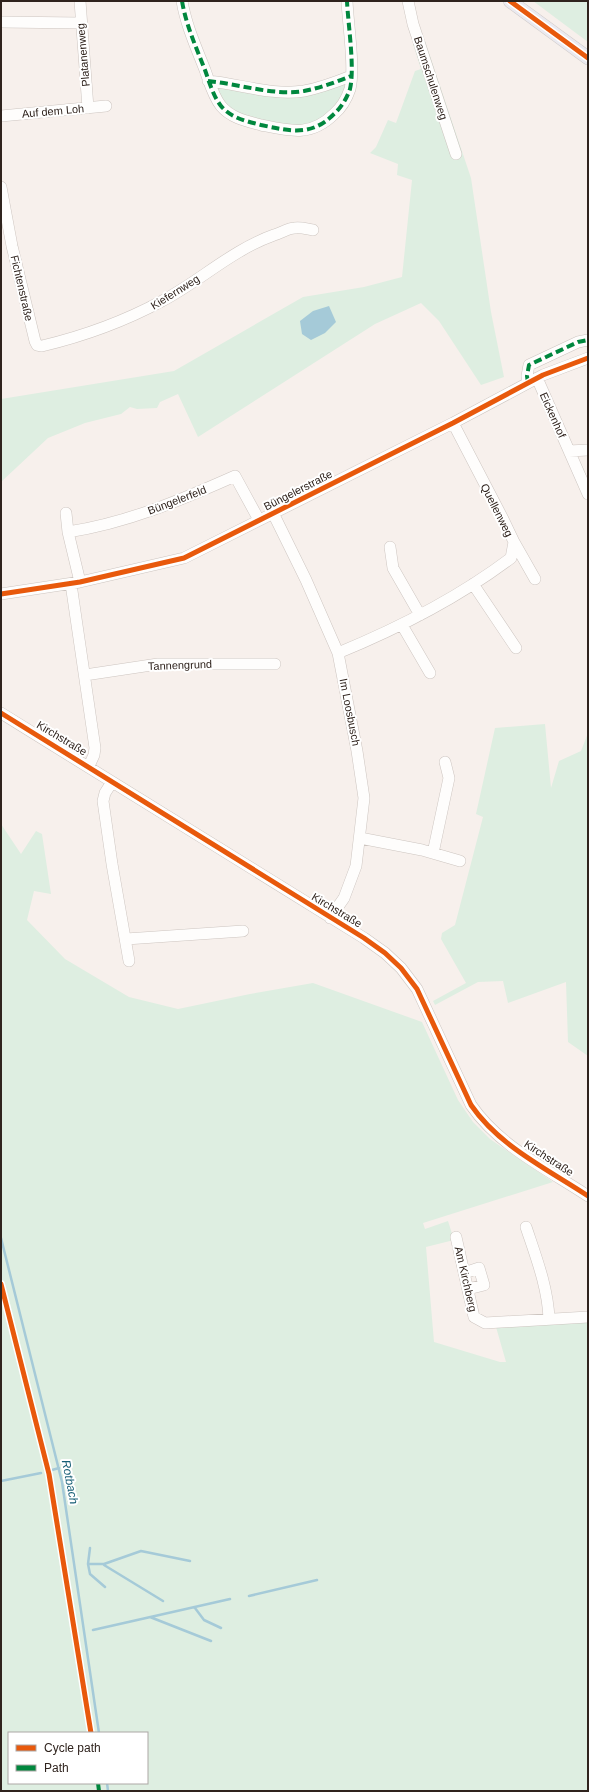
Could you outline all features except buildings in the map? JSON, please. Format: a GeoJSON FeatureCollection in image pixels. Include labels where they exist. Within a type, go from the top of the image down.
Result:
{"type":"FeatureCollection","features":[{"type":"Feature","properties":{"kind":"main road"},"geometry":{"type":"LineString","coordinates":[[510,1],[588,58]]}},
{"type":"Feature","properties":{"kind":"street","name":"Platanenweg"},"geometry":{"type":"LineString","coordinates":[[80,1],[80,23],[88,108]]}},
{"type":"Feature","properties":{"kind":"street"},"geometry":{"type":"LineString","coordinates":[[182,1],[190,32],[208,81],[220,105],[233,116],[246,121],[290,131],[313,129],[326,122],[340,108],[350,90],[351,76],[347,1]]}},
{"type":"Feature","properties":{"kind":"street","name":"Baumschulenweg"},"geometry":{"type":"LineString","coordinates":[[408,1],[413,24],[456,154]]}},
{"type":"Feature","properties":{"kind":"street"},"geometry":{"type":"LineString","coordinates":[[1,22],[80,23]]}},
{"type":"Feature","properties":{"kind":"street"},"geometry":{"type":"LineString","coordinates":[[208,81],[278,92],[303,91],[351,76]]}},
{"type":"Feature","properties":{"kind":"street","name":"Auf dem Loh"},"geometry":{"type":"LineString","coordinates":[[1,116],[106,106]]}},
{"type":"Feature","properties":{"kind":"street","name":"Fichtenstraße"},"geometry":{"type":"LineString","coordinates":[[1,187],[12,246],[34,341]]}},
{"type":"Feature","properties":{"kind":"street","name":"Kiefernweg"},"geometry":{"type":"LineString","coordinates":[[34,341],[37,345],[42,346],[73,339],[103,329],[163,301],[219,263],[255,242],[294,228],[313,230]]}},
{"type":"Feature","properties":{"kind":"street"},"geometry":{"type":"LineString","coordinates":[[533,381],[527,376],[529,365],[578,342],[588,340]]}},
{"type":"Feature","properties":{"kind":"street","name":"Büngelerstraße"},"geometry":{"type":"LineString","coordinates":[[1,594],[75,583],[184,558],[453,423],[533,381],[588,358]]}},
{"type":"Feature","properties":{"kind":"street","name":"Eickenhof"},"geometry":{"type":"LineString","coordinates":[[533,381],[569,451],[588,494]]}},
{"type":"Feature","properties":{"kind":"street","name":"Quellenweg"},"geometry":{"type":"LineString","coordinates":[[338,653],[402,626],[489,574],[511,558],[514,542],[453,423]]}},
{"type":"Feature","properties":{"kind":"street","name":"Eickenhof"},"geometry":{"type":"LineString","coordinates":[[569,451],[588,450]]}},
{"type":"Feature","properties":{"kind":"street","name":"Büngelerfeld"},"geometry":{"type":"LineString","coordinates":[[68,532],[93,528],[160,508],[235,476],[259,520]]}},
{"type":"Feature","properties":{"kind":"street"},"geometry":{"type":"LineString","coordinates":[[66,513],[95,748],[94,755],[88,766]]}},
{"type":"Feature","properties":{"kind":"street","name":"Im Loosbusch"},"geometry":{"type":"LineString","coordinates":[[273,513],[306,580],[338,653],[358,751],[364,798],[356,866],[344,898],[330,918]]}},
{"type":"Feature","properties":{"kind":"street"},"geometry":{"type":"LineString","coordinates":[[514,542],[535,578]]}},
{"type":"Feature","properties":{"kind":"street"},"geometry":{"type":"LineString","coordinates":[[390,547],[393,568],[420,615]]}},
{"type":"Feature","properties":{"kind":"street"},"geometry":{"type":"LineString","coordinates":[[472,584],[516,648]]}},
{"type":"Feature","properties":{"kind":"street"},"geometry":{"type":"LineString","coordinates":[[402,626],[430,673]]}},
{"type":"Feature","properties":{"kind":"street","name":"Tannengrund"},"geometry":{"type":"LineString","coordinates":[[85,675],[158,664],[275,664]]}},
{"type":"Feature","properties":{"kind":"street","name":"Kirchstraße"},"geometry":{"type":"LineString","coordinates":[[1,713],[385,953],[401,968],[417,989],[471,1105],[486,1124],[513,1147],[588,1196]]}},
{"type":"Feature","properties":{"kind":"street"},"geometry":{"type":"LineString","coordinates":[[433,853],[449,778],[445,762]]}},
{"type":"Feature","properties":{"kind":"street"},"geometry":{"type":"LineString","coordinates":[[112,782],[103,801],[112,864],[129,961]]}},
{"type":"Feature","properties":{"kind":"street"},"geometry":{"type":"LineString","coordinates":[[360,838],[433,853],[460,861]]}},
{"type":"Feature","properties":{"kind":"street"},"geometry":{"type":"LineString","coordinates":[[126,939],[243,931]]}},
{"type":"Feature","properties":{"kind":"street"},"geometry":{"type":"LineString","coordinates":[[526,1227],[542,1278],[549,1309],[549,1319]]}},
{"type":"Feature","properties":{"kind":"street","name":"Am Kirchberg"},"geometry":{"type":"LineString","coordinates":[[456,1238],[474,1317],[486,1323],[588,1317]]}},
{"type":"Feature","properties":{"kind":"street"},"geometry":{"type":"LineString","coordinates":[[464,1274],[479,1268],[484,1285],[468,1289]]}},
{"type":"Feature","properties":{"kind":"green space"},"geometry":{"type":"Polygon","coordinates":[[[533,1],[588,1],[588,42],[533,1]]]}},
{"type":"Feature","properties":{"kind":"green space"},"geometry":{"type":"Polygon","coordinates":[[[425,41],[471,178],[491,312],[504,377],[481,385],[439,321],[421,303],[375,324],[198,437],[178,394],[160,402],[157,408],[137,409],[130,407],[121,414],[85,423],[48,438],[1,482],[1,399],[174,371],[303,297],[364,287],[402,277],[412,180],[397,175],[398,164],[370,153],[376,147],[388,120],[396,123],[415,71],[421,69],[413,44],[425,41]]]}},
{"type":"Feature","properties":{"kind":"green space"},"geometry":{"type":"Polygon","coordinates":[[[347,84],[342,100],[319,124],[288,127],[236,114],[223,101],[216,87],[296,94],[347,84]]]}},
{"type":"Feature","properties":{"kind":"green space"},"geometry":{"type":"Polygon","coordinates":[[[545,724],[551,788],[559,761],[581,751],[588,733],[588,1056],[568,1042],[566,982],[508,1003],[503,981],[478,982],[435,1005],[433,1001],[466,983],[441,939],[442,933],[455,925],[483,817],[476,814],[495,728],[545,724]]]}},
{"type":"Feature","properties":{"kind":"green space"},"geometry":{"type":"Polygon","coordinates":[[[1,824],[21,854],[36,831],[42,834],[51,894],[34,891],[27,920],[65,959],[129,997],[178,1009],[313,983],[422,1022],[458,1100],[473,1122],[490,1139],[553,1182],[423,1223],[425,1229],[448,1221],[454,1240],[426,1247],[434,1342],[500,1362],[506,1362],[496,1327],[588,1321],[588,1791],[1,1791],[1,824]]]}},
{"type":"Feature","properties":{"kind":"water"},"geometry":{"type":"Polygon","coordinates":[[[329,306],[336,322],[325,333],[311,340],[302,334],[300,321],[313,311],[329,306]]]}},
{"type":"Feature","properties":{"kind":"waterway","name":"Rotbach"},"geometry":{"type":"LineString","coordinates":[[1,1238],[62,1482],[99,1732]]}},
{"type":"Feature","properties":{"kind":"waterway","name":"Rotbach"},"geometry":{"type":"LineString","coordinates":[[52,1470],[59,1468]]}},
{"type":"Feature","properties":{"kind":"waterway"},"geometry":{"type":"LineString","coordinates":[[1,1481],[41,1473]]}},
{"type":"Feature","properties":{"kind":"waterway"},"geometry":{"type":"LineString","coordinates":[[90,1548],[88,1564],[90,1574],[105,1587]]}},
{"type":"Feature","properties":{"kind":"waterway"},"geometry":{"type":"LineString","coordinates":[[88,1564],[104,1564],[141,1551],[190,1561]]}},
{"type":"Feature","properties":{"kind":"waterway"},"geometry":{"type":"LineString","coordinates":[[104,1565],[163,1601]]}},
{"type":"Feature","properties":{"kind":"waterway"},"geometry":{"type":"LineString","coordinates":[[249,1596],[317,1580]]}},
{"type":"Feature","properties":{"kind":"waterway"},"geometry":{"type":"LineString","coordinates":[[93,1630],[230,1599]]}},
{"type":"Feature","properties":{"kind":"waterway"},"geometry":{"type":"LineString","coordinates":[[195,1608],[204,1620],[221,1628]]}},
{"type":"Feature","properties":{"kind":"waterway"},"geometry":{"type":"LineString","coordinates":[[150,1617],[211,1641]]}},
{"type":"Feature","properties":{"kind":"waterway","name":"Rotbach"},"geometry":{"type":"LineString","coordinates":[[107,1784],[108,1791]]}},
{"type":"Feature","properties":{"kind":"marked path"},"geometry":{"type":"LineString","coordinates":[[182,1],[186,19],[213,93],[221,106],[229,113],[244,120],[261,125],[291,130],[308,129],[325,121],[337,112],[350,89],[352,58],[347,1]]}},
{"type":"Feature","properties":{"kind":"marked path"},"geometry":{"type":"LineString","coordinates":[[208,81],[268,91],[292,92],[316,88],[351,76]]}},
{"type":"Feature","properties":{"kind":"marked path"},"geometry":{"type":"LineString","coordinates":[[528,383],[527,376],[529,365],[578,342],[588,340]]}},
{"type":"Feature","properties":{"kind":"marked path"},"geometry":{"type":"LineString","coordinates":[[98,1784],[99,1791]]}},
{"type":"Feature","properties":{"kind":"cycle path"},"geometry":{"type":"LineString","coordinates":[[510,1],[588,58]]}},
{"type":"Feature","properties":{"kind":"cycle path"},"geometry":{"type":"LineString","coordinates":[[1,594],[80,582],[184,558],[453,423],[543,375],[588,358]]}},
{"type":"Feature","properties":{"kind":"cycle path"},"geometry":{"type":"LineString","coordinates":[[1,713],[364,938],[385,953],[401,968],[417,989],[471,1105],[482,1120],[495,1133],[525,1156],[588,1196]]}},
{"type":"Feature","properties":{"kind":"cycle path"},"geometry":{"type":"LineString","coordinates":[[1,1284],[49,1474],[91,1732]]}}]}
